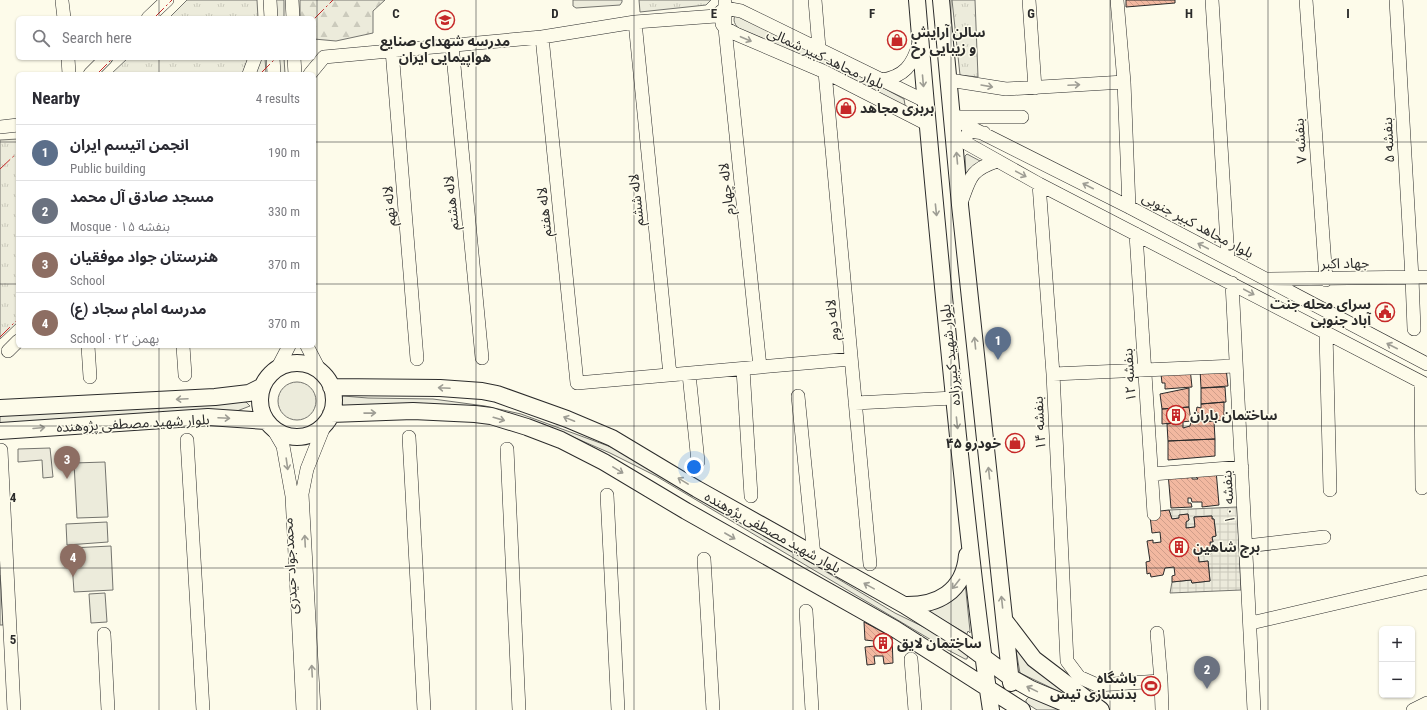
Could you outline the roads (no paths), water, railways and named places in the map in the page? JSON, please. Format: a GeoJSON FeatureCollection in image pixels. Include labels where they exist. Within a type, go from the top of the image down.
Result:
{"type":"FeatureCollection","features":[{"type":"Feature","properties":{"kind":"main road","name":"بلوار شهید کبیرزاده"},"geometry":{"type":"LineString","coordinates":[[917,0],[927,124],[954,398],[983,656],[991,710]]}},
{"type":"Feature","properties":{"kind":"main road","name":"بلوار شهید کبیرزاده"},"geometry":{"type":"LineString","coordinates":[[941,0],[960,205],[1010,677],[1017,709]]}},
{"type":"Feature","properties":{"kind":"main road"},"geometry":{"type":"LineString","coordinates":[[300,362],[310,365],[320,371],[332,387],[334,401],[328,419],[316,432],[304,436],[293,437],[281,434],[269,425],[260,405],[261,387],[265,379],[278,367],[288,363],[300,362]]}},
{"type":"Feature","properties":{"kind":"main road","name":"بلوار شهید مصطفی پژوهنده"},"geometry":{"type":"LineString","coordinates":[[0,408],[215,397],[249,393],[261,387]]}},
{"type":"Feature","properties":{"kind":"main road","name":"بلوار شهید مصطفی پژوهنده"},"geometry":{"type":"LineString","coordinates":[[332,387],[440,388],[497,394],[567,418],[612,438],[814,556],[904,605],[983,656],[1010,677],[1081,710]]}},
{"type":"Feature","properties":{"kind":"main road","name":"بلوار شهید مصطفی پژوهنده"},"geometry":{"type":"LineString","coordinates":[[328,419],[413,411],[475,414],[491,416],[527,427],[561,440],[604,462],[699,518],[895,629],[1017,709]]}},
{"type":"Feature","properties":{"kind":"main road","name":"بلوار شهید مصطفی پژوهنده"},"geometry":{"type":"LineString","coordinates":[[0,432],[208,417],[269,425]]}},
{"type":"Feature","properties":{"kind":"main road"},"geometry":{"type":"LineString","coordinates":[[904,605],[929,604],[937,601],[952,590],[962,576],[967,560],[969,534]]}},
{"type":"Feature","properties":{"kind":"main road"},"geometry":{"type":"LineString","coordinates":[[1004,620],[1034,660],[1101,710]]}},
{"type":"Feature","properties":{"kind":"street"},"geometry":{"type":"LineString","coordinates":[[150,16],[167,0]]}},
{"type":"Feature","properties":{"kind":"street"},"geometry":{"type":"LineString","coordinates":[[270,0],[270,16]]}},
{"type":"Feature","properties":{"kind":"street"},"geometry":{"type":"LineString","coordinates":[[292,0],[293,16]]}},
{"type":"Feature","properties":{"kind":"street"},"geometry":{"type":"LineString","coordinates":[[815,0],[818,48]]}},
{"type":"Feature","properties":{"kind":"street"},"geometry":{"type":"LineString","coordinates":[[1029,0],[1035,88]]}},
{"type":"Feature","properties":{"kind":"street"},"geometry":{"type":"LineString","coordinates":[[1117,0],[1124,82],[1129,207]]}},
{"type":"Feature","properties":{"kind":"street"},"geometry":{"type":"LineString","coordinates":[[1212,0],[1228,259]]}},
{"type":"Feature","properties":{"kind":"street","name":"بنفشه ۷"},"geometry":{"type":"LineString","coordinates":[[1306,0],[1326,280]]}},
{"type":"Feature","properties":{"kind":"street","name":"بنفشه ۵"},"geometry":{"type":"LineString","coordinates":[[1396,0],[1414,329]]}},
{"type":"Feature","properties":{"kind":"street"},"geometry":{"type":"LineString","coordinates":[[62,1],[64,16]]}},
{"type":"Feature","properties":{"kind":"street","name":"بلوار مجاهد کبیر شمالی"},"geometry":{"type":"LineString","coordinates":[[319,54],[392,50],[542,37],[722,8],[741,11],[925,101]]}},
{"type":"Feature","properties":{"kind":"street","name":"لاله چهارم"},"geometry":{"type":"LineString","coordinates":[[722,8],[760,367]]}},
{"type":"Feature","properties":{"kind":"street","name":"لاله ششم"},"geometry":{"type":"LineString","coordinates":[[635,22],[670,375]]}},
{"type":"Feature","properties":{"kind":"street","name":"بلوار مجاهد کبیر شمالی"},"geometry":{"type":"LineString","coordinates":[[725,28],[825,72],[927,124]]}},
{"type":"Feature","properties":{"kind":"street","name":"لاله هفتم"},"geometry":{"type":"LineString","coordinates":[[542,37],[577,383],[670,375]]}},
{"type":"Feature","properties":{"kind":"street"},"geometry":{"type":"LineString","coordinates":[[881,80],[901,75],[909,68],[915,57],[920,37]]}},
{"type":"Feature","properties":{"kind":"street","name":"لاله هشتم"},"geometry":{"type":"LineString","coordinates":[[452,45],[482,358]]}},
{"type":"Feature","properties":{"kind":"street","name":"لاله نهم"},"geometry":{"type":"LineString","coordinates":[[392,50],[418,359]]}},
{"type":"Feature","properties":{"kind":"street"},"geometry":{"type":"LineString","coordinates":[[311,72],[319,54]]}},
{"type":"Feature","properties":{"kind":"street"},"geometry":{"type":"LineString","coordinates":[[68,60],[69,72]]}},
{"type":"Feature","properties":{"kind":"street"},"geometry":{"type":"LineString","coordinates":[[92,72],[104,60]]}},
{"type":"Feature","properties":{"kind":"street"},"geometry":{"type":"LineString","coordinates":[[250,72],[254,60]]}},
{"type":"Feature","properties":{"kind":"street"},"geometry":{"type":"LineString","coordinates":[[273,60],[274,72]]}},
{"type":"Feature","properties":{"kind":"street"},"geometry":{"type":"LineString","coordinates":[[294,60],[295,72]]}},
{"type":"Feature","properties":{"kind":"street","name":"لاله دوم"},"geometry":{"type":"LineString","coordinates":[[825,72],[870,564]]}},
{"type":"Feature","properties":{"kind":"street"},"geometry":{"type":"LineString","coordinates":[[948,80],[1006,89],[1124,82]]}},
{"type":"Feature","properties":{"kind":"street"},"geometry":{"type":"LineString","coordinates":[[952,118],[1022,117]]}},
{"type":"Feature","properties":{"kind":"street","name":"بلوار مجاهد کبیر جنوبی"},"geometry":{"type":"LineString","coordinates":[[952,118],[1129,207],[1427,364]]}},
{"type":"Feature","properties":{"kind":"street"},"geometry":{"type":"LineString","coordinates":[[0,127],[16,125]]}},
{"type":"Feature","properties":{"kind":"street"},"geometry":{"type":"LineString","coordinates":[[984,133],[969,131],[966,137],[966,143],[1039,184],[1424,383],[1422,488]]}},
{"type":"Feature","properties":{"kind":"street"},"geometry":{"type":"LineString","coordinates":[[960,205],[973,173],[987,164],[997,161]]}},
{"type":"Feature","properties":{"kind":"street","name":"بنفشه ۱۴"},"geometry":{"type":"LineString","coordinates":[[1039,184],[1053,374],[1067,661],[1079,677],[1097,685],[1161,681]]}},
{"type":"Feature","properties":{"kind":"street","name":"بنفشه ۱۲"},"geometry":{"type":"LineString","coordinates":[[1136,234],[1154,514]]}},
{"type":"Feature","properties":{"kind":"street","name":"جهاد اکبر"},"geometry":{"type":"LineString","coordinates":[[1264,279],[1326,280],[1427,277]]}},
{"type":"Feature","properties":{"kind":"street","name":"بنفشه ۱۰"},"geometry":{"type":"LineString","coordinates":[[1232,283],[1235,366],[1247,546],[1254,710]]}},
{"type":"Feature","properties":{"kind":"street"},"geometry":{"type":"LineString","coordinates":[[1326,333],[1330,490]]}},
{"type":"Feature","properties":{"kind":"street"},"geometry":{"type":"LineString","coordinates":[[8,351],[16,343]]}},
{"type":"Feature","properties":{"kind":"street"},"geometry":{"type":"LineString","coordinates":[[88,348],[90,377]]}},
{"type":"Feature","properties":{"kind":"street"},"geometry":{"type":"LineString","coordinates":[[183,348],[185,375]]}},
{"type":"Feature","properties":{"kind":"street"},"geometry":{"type":"LineString","coordinates":[[278,367],[288,348]]}},
{"type":"Feature","properties":{"kind":"street"},"geometry":{"type":"LineString","coordinates":[[308,348],[320,371]]}},
{"type":"Feature","properties":{"kind":"street"},"geometry":{"type":"LineString","coordinates":[[670,375],[851,360]]}},
{"type":"Feature","properties":{"kind":"street"},"geometry":{"type":"LineString","coordinates":[[1053,374],[1235,366]]}},
{"type":"Feature","properties":{"kind":"street"},"geometry":{"type":"LineString","coordinates":[[743,369],[751,496]]}},
{"type":"Feature","properties":{"kind":"street"},"geometry":{"type":"LineString","coordinates":[[689,374],[698,462]]}},
{"type":"Feature","properties":{"kind":"street"},"geometry":{"type":"LineString","coordinates":[[798,396],[814,556]]}},
{"type":"Feature","properties":{"kind":"street"},"geometry":{"type":"LineString","coordinates":[[855,403],[954,398]]}},
{"type":"Feature","properties":{"kind":"street","name":"محمدجواد حیدری"},"geometry":{"type":"LineString","coordinates":[[314,710],[302,494],[307,469],[328,419]]}},
{"type":"Feature","properties":{"kind":"street","name":"محمدجواد حیدری"},"geometry":{"type":"LineString","coordinates":[[269,425],[285,452],[292,496],[303,710]]}},
{"type":"Feature","properties":{"kind":"street"},"geometry":{"type":"LineString","coordinates":[[410,437],[424,710]]}},
{"type":"Feature","properties":{"kind":"street"},"geometry":{"type":"LineString","coordinates":[[187,440],[203,710]]}},
{"type":"Feature","properties":{"kind":"street"},"geometry":{"type":"LineString","coordinates":[[506,449],[519,710]]}},
{"type":"Feature","properties":{"kind":"street"},"geometry":{"type":"LineString","coordinates":[[1,450],[5,632],[14,710]]}},
{"type":"Feature","properties":{"kind":"street"},"geometry":{"type":"LineString","coordinates":[[1152,474],[1242,467]]}},
{"type":"Feature","properties":{"kind":"street"},"geometry":{"type":"LineString","coordinates":[[607,495],[618,710]]}},
{"type":"Feature","properties":{"kind":"street"},"geometry":{"type":"LineString","coordinates":[[1247,546],[1324,537]]}},
{"type":"Feature","properties":{"kind":"street"},"geometry":{"type":"LineString","coordinates":[[704,559],[714,710]]}},
{"type":"Feature","properties":{"kind":"street"},"geometry":{"type":"LineString","coordinates":[[1251,624],[1427,582]]}},
{"type":"Feature","properties":{"kind":"street"},"geometry":{"type":"LineString","coordinates":[[806,611],[812,710]]}},
{"type":"Feature","properties":{"kind":"street"},"geometry":{"type":"LineString","coordinates":[[1157,633],[1162,710]]}},
{"type":"Feature","properties":{"kind":"street"},"geometry":{"type":"LineString","coordinates":[[104,634],[108,710]]}},
{"type":"Feature","properties":{"kind":"street"},"geometry":{"type":"LineString","coordinates":[[911,658],[915,710]]}},
{"type":"Feature","properties":{"kind":"street"},"geometry":{"type":"LineString","coordinates":[[1413,710],[1427,703]]}},
{"type":"Feature","properties":{"kind":"place","name":"مدرسه شهدای صنایع هواپیمایی ایران"},"geometry":{"type":"Point","coordinates":[445,20]}},
{"type":"Feature","properties":{"kind":"place","name":"سالن آرایش و زیبایی رخ"},"geometry":{"type":"Point","coordinates":[897,40]}},
{"type":"Feature","properties":{"kind":"place","name":"بربری مجاهد"},"geometry":{"type":"Point","coordinates":[846,108]}},
{"type":"Feature","properties":{"kind":"place","name":"سرای محله جنت آباد جنوبی"},"geometry":{"type":"Point","coordinates":[1385,312]}},
{"type":"Feature","properties":{"kind":"place","name":"انجمن اتیسم ایران"},"geometry":{"type":"Point","coordinates":[998,360]}},
{"type":"Feature","properties":{"kind":"place","name":"ساختمان باران"},"geometry":{"type":"Point","coordinates":[1176,415]}},
{"type":"Feature","properties":{"kind":"place","name":"خودرو ۴۵"},"geometry":{"type":"Point","coordinates":[1015,443]}},
{"type":"Feature","properties":{"kind":"place","name":"هنرستان جواد موفقیان"},"geometry":{"type":"Point","coordinates":[67,479]}},
{"type":"Feature","properties":{"kind":"place","name":"برج شاهین"},"geometry":{"type":"Point","coordinates":[1179,547]}},
{"type":"Feature","properties":{"kind":"place","name":"مدرسه امام سجاد (ع)"},"geometry":{"type":"Point","coordinates":[73,577]}},
{"type":"Feature","properties":{"kind":"place","name":"ساختمان لایق"},"geometry":{"type":"Point","coordinates":[883,643]}},
{"type":"Feature","properties":{"kind":"place","name":"باشگاه بدنسازی تیس"},"geometry":{"type":"Point","coordinates":[1151,686]}},
{"type":"Feature","properties":{"kind":"place","name":"مسجد صادق آل محمد"},"geometry":{"type":"Point","coordinates":[1207,689]}}]}
